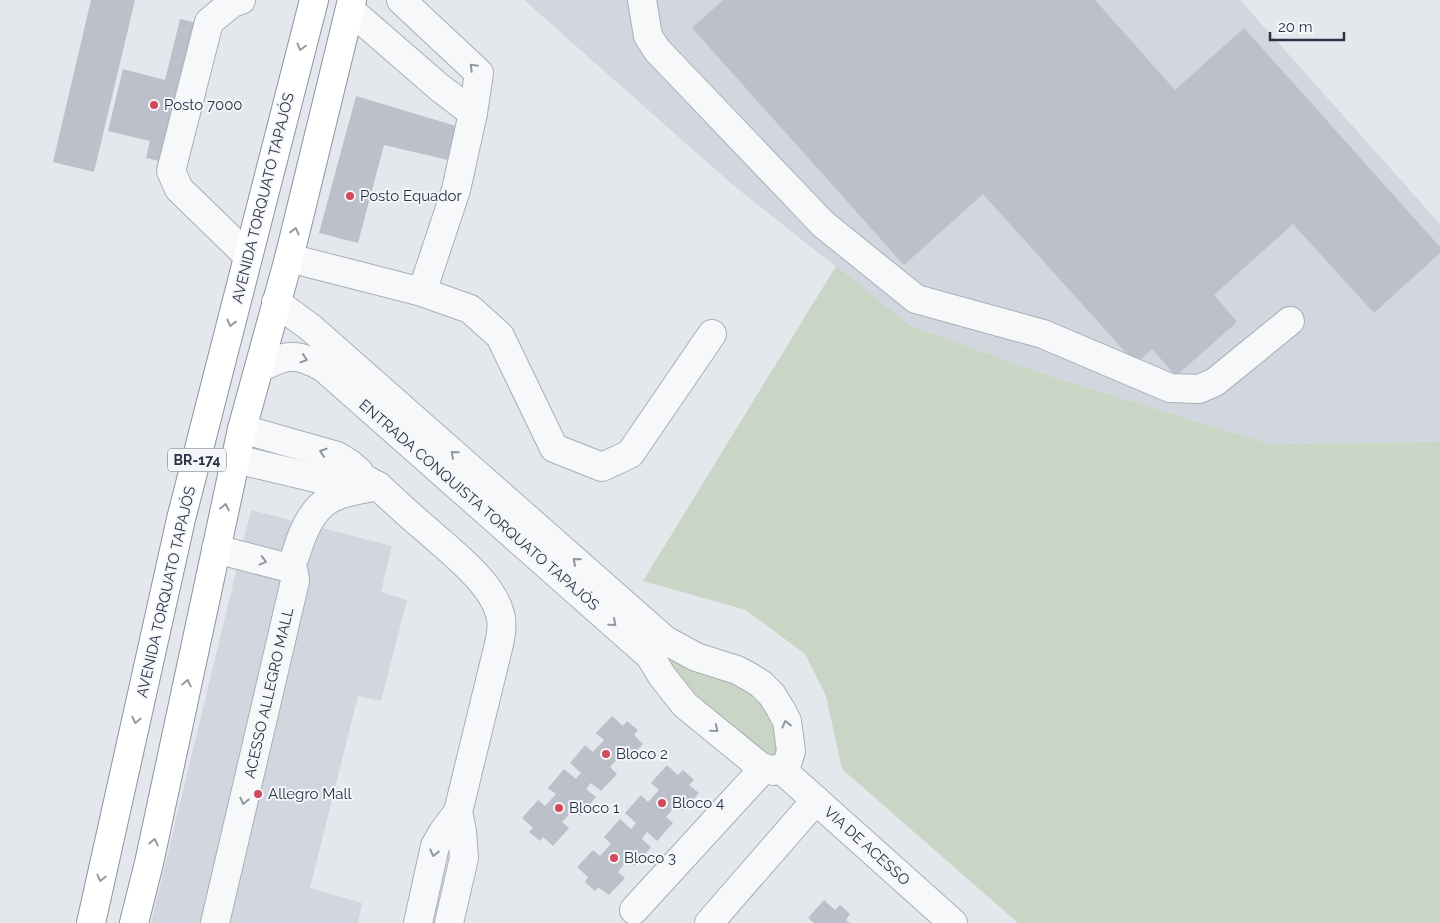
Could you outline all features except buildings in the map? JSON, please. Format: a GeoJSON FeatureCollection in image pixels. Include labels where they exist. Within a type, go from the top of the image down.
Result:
{"type":"FeatureCollection","features":[{"type":"Feature","properties":{"kind":"highway","name":"AVENIDA TORQUATO TAPAJÓS"},"geometry":{"type":"LineString","coordinates":[[91,923],[181,519],[314,0]]}},
{"type":"Feature","properties":{"kind":"highway","name":"BR-174"},"geometry":{"type":"LineString","coordinates":[[134,923],[149,863],[242,429],[289,258],[351,5]]}},
{"type":"Feature","properties":{"kind":"street"},"geometry":{"type":"LineString","coordinates":[[241,0],[232,3],[209,22],[171,171],[179,189],[248,256]]}},
{"type":"Feature","properties":{"kind":"street"},"geometry":{"type":"LineString","coordinates":[[401,0],[479,72],[473,113],[456,190],[422,292]]}},
{"type":"Feature","properties":{"kind":"street"},"geometry":{"type":"LineString","coordinates":[[642,0],[648,36],[657,50],[823,224],[916,299],[1043,334],[1170,388],[1198,389],[1215,382],[1290,321]]}},
{"type":"Feature","properties":{"kind":"street"},"geometry":{"type":"LineString","coordinates":[[351,5],[440,88],[473,113]]}},
{"type":"Feature","properties":{"kind":"street"},"geometry":{"type":"LineString","coordinates":[[289,258],[422,292],[470,309],[500,336],[554,448],[602,467],[630,454],[712,334]]}},
{"type":"Feature","properties":{"kind":"street"},"geometry":{"type":"LineString","coordinates":[[276,302],[311,328],[657,648],[696,657],[750,676],[772,695],[780,708],[787,721],[791,751],[787,764],[772,768],[634,910]]}},
{"type":"Feature","properties":{"kind":"street","name":"ENTRADA CONQUISTA TORQUATO TAPAJÓS"},"geometry":{"type":"LineString","coordinates":[[259,369],[275,360],[292,356],[314,362],[324,368],[657,648],[662,676],[678,697]]}},
{"type":"Feature","properties":{"kind":"street"},"geometry":{"type":"LineString","coordinates":[[242,429],[338,456],[350,464],[471,571],[488,589],[501,614],[500,644],[458,812],[435,846],[418,923]]}},
{"type":"Feature","properties":{"kind":"street"},"geometry":{"type":"LineString","coordinates":[[236,459],[342,483],[370,482]]}},
{"type":"Feature","properties":{"kind":"street"},"geometry":{"type":"LineString","coordinates":[[216,549],[289,568],[297,556],[302,536],[310,520],[320,507],[330,497],[370,482]]}},
{"type":"Feature","properties":{"kind":"street","name":"ACESSO ALLEGRO MALL"},"geometry":{"type":"LineString","coordinates":[[215,923],[295,581],[294,573],[289,568]]}},
{"type":"Feature","properties":{"kind":"street","name":"VIA DE ACESSO"},"geometry":{"type":"LineString","coordinates":[[678,697],[685,705],[816,800],[953,923]]}},
{"type":"Feature","properties":{"kind":"street"},"geometry":{"type":"LineString","coordinates":[[709,923],[816,800]]}},
{"type":"Feature","properties":{"kind":"street"},"geometry":{"type":"LineString","coordinates":[[449,923],[464,858],[462,831],[458,812]]}},
{"type":"Feature","properties":{"kind":"shaded area"},"geometry":{"type":"Polygon","coordinates":[[[524,0],[1240,0],[1440,224],[1440,442],[1270,444],[1056,378],[911,326],[734,186],[524,0]]]}},
{"type":"Feature","properties":{"kind":"shaded area","name":"Allegro Mall"},"geometry":{"type":"Polygon","coordinates":[[[251,510],[392,546],[381,592],[407,600],[381,701],[358,696],[310,888],[362,903],[358,923],[151,923],[251,510]]]}},
{"type":"Feature","properties":{"kind":"green space"},"geometry":{"type":"Polygon","coordinates":[[[836,266],[911,326],[1056,378],[1270,444],[1440,442],[1440,923],[1018,923],[842,769],[826,696],[805,654],[746,610],[643,581],[836,266]]]}},
{"type":"Feature","properties":{"kind":"green space"},"geometry":{"type":"Polygon","coordinates":[[[670,657],[740,681],[776,719],[777,755],[769,756],[766,754],[698,702],[666,660],[670,657]]]}},
{"type":"Feature","properties":{"kind":"place","name":"Posto 7000"},"geometry":{"type":"Point","coordinates":[154,105]}},
{"type":"Feature","properties":{"kind":"place","name":"Posto Equador"},"geometry":{"type":"Point","coordinates":[350,196]}},
{"type":"Feature","properties":{"kind":"place","name":"Bloco 2"},"geometry":{"type":"Point","coordinates":[606,754]}},
{"type":"Feature","properties":{"kind":"place","name":"Allegro Mall"},"geometry":{"type":"Point","coordinates":[258,794]}},
{"type":"Feature","properties":{"kind":"place","name":"Bloco 4"},"geometry":{"type":"Point","coordinates":[662,803]}},
{"type":"Feature","properties":{"kind":"place","name":"Bloco 1"},"geometry":{"type":"Point","coordinates":[559,808]}},
{"type":"Feature","properties":{"kind":"place","name":"Bloco 3"},"geometry":{"type":"Point","coordinates":[614,858]}}]}
